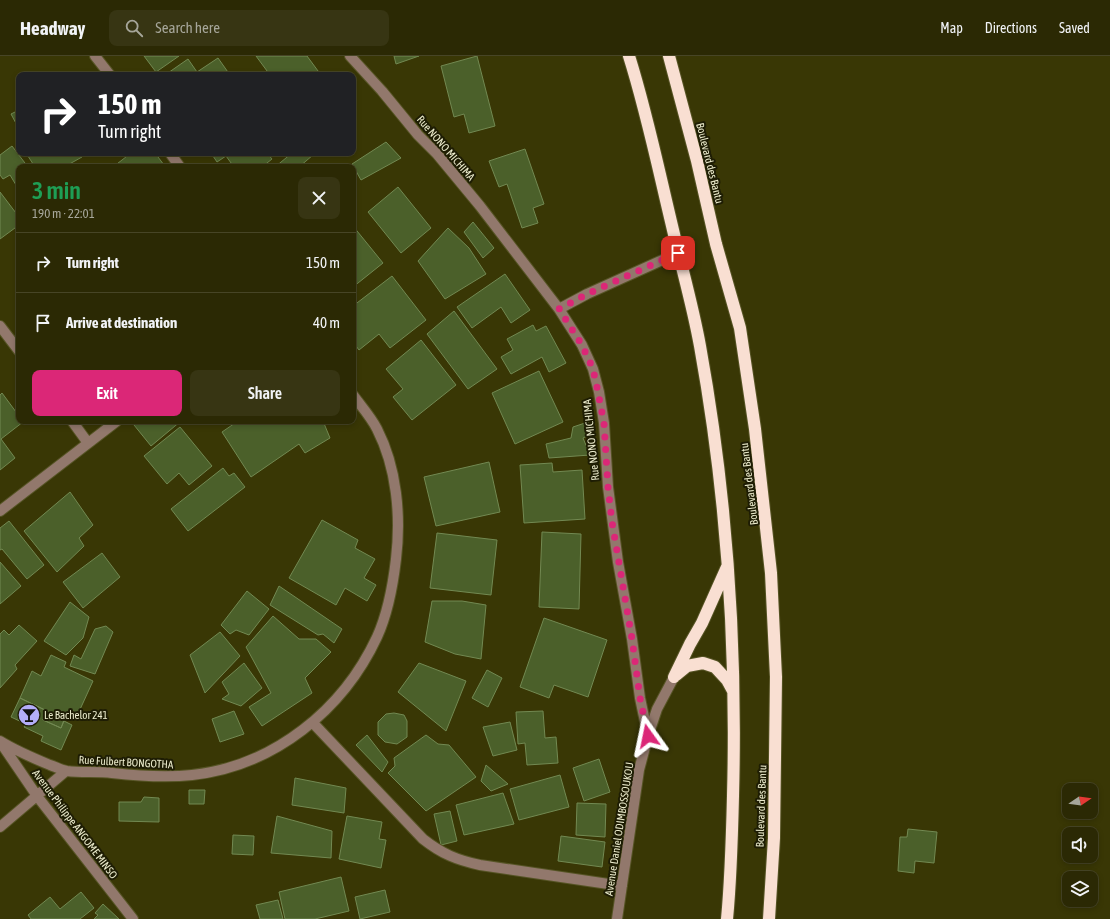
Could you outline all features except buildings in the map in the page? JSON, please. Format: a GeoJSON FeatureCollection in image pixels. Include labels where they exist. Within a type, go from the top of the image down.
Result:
{"type":"FeatureCollection","features":[{"type":"Feature","properties":{"kind":"highway"},"geometry":{"type":"LineString","coordinates":[[628,56],[647,120],[699,343],[706,382],[719,480],[728,565],[735,735],[732,834],[727,919]]}},
{"type":"Feature","properties":{"kind":"highway","name":"Boulevard des Bantu"},"geometry":{"type":"LineString","coordinates":[[669,56],[697,161],[716,244],[740,328],[755,429],[771,573],[776,677],[774,838],[769,919]]}},
{"type":"Feature","properties":{"kind":"highway"},"geometry":{"type":"LineString","coordinates":[[674,677],[702,623],[728,565]]}},
{"type":"Feature","properties":{"kind":"highway"},"geometry":{"type":"LineString","coordinates":[[674,677],[687,666],[703,663],[715,667],[727,680],[734,693]]}},
{"type":"Feature","properties":{"kind":"street"},"geometry":{"type":"LineString","coordinates":[[95,56],[108,72]]}},
{"type":"Feature","properties":{"kind":"street","name":"Rue NONO MICHIMA"},"geometry":{"type":"LineString","coordinates":[[350,56],[454,174],[480,206],[559,309],[582,345],[593,369],[604,423],[612,522],[632,639],[640,698],[648,736]]}},
{"type":"Feature","properties":{"kind":"street"},"geometry":{"type":"LineString","coordinates":[[559,309],[587,294],[678,253]]}},
{"type":"Feature","properties":{"kind":"street"},"geometry":{"type":"LineString","coordinates":[[0,326],[16,348]]}},
{"type":"Feature","properties":{"kind":"street","name":"Rue Fulbert BONGOTHA"},"geometry":{"type":"LineString","coordinates":[[0,741],[18,751],[66,771],[90,771],[155,777],[194,775],[231,767],[257,757],[295,737],[313,723],[336,699],[354,677],[368,654],[385,615],[395,572],[398,549],[397,505],[394,483],[389,461],[376,428],[356,399]]}},
{"type":"Feature","properties":{"kind":"street"},"geometry":{"type":"LineString","coordinates":[[74,424],[88,443]]}},
{"type":"Feature","properties":{"kind":"street"},"geometry":{"type":"LineString","coordinates":[[0,511],[114,424]]}},
{"type":"Feature","properties":{"kind":"street","name":"Avenue Daniel ODIMBOSSOUKOU"},"geometry":{"type":"LineString","coordinates":[[617,919],[639,770],[657,709],[674,677]]}},
{"type":"Feature","properties":{"kind":"street"},"geometry":{"type":"LineString","coordinates":[[313,723],[424,839],[438,851],[464,861],[480,865],[622,886]]}},
{"type":"Feature","properties":{"kind":"street","name":"Avenue Philippe ANGOME MINSO"},"geometry":{"type":"LineString","coordinates":[[0,741],[37,796],[133,919]]}},
{"type":"Feature","properties":{"kind":"street"},"geometry":{"type":"LineString","coordinates":[[0,827],[66,771]]}},
{"type":"Feature","properties":{"kind":"place","name":"Le Bachelor 241"},"geometry":{"type":"Point","coordinates":[29,715]}},
{"type":"Feature","properties":{"kind":"route"},"geometry":{"type":"LineString","coordinates":[[648,736],[640,698],[632,639],[612,522],[604,423],[598,392],[593,369],[582,345],[559,309],[633,272],[678,253]]}}]}
